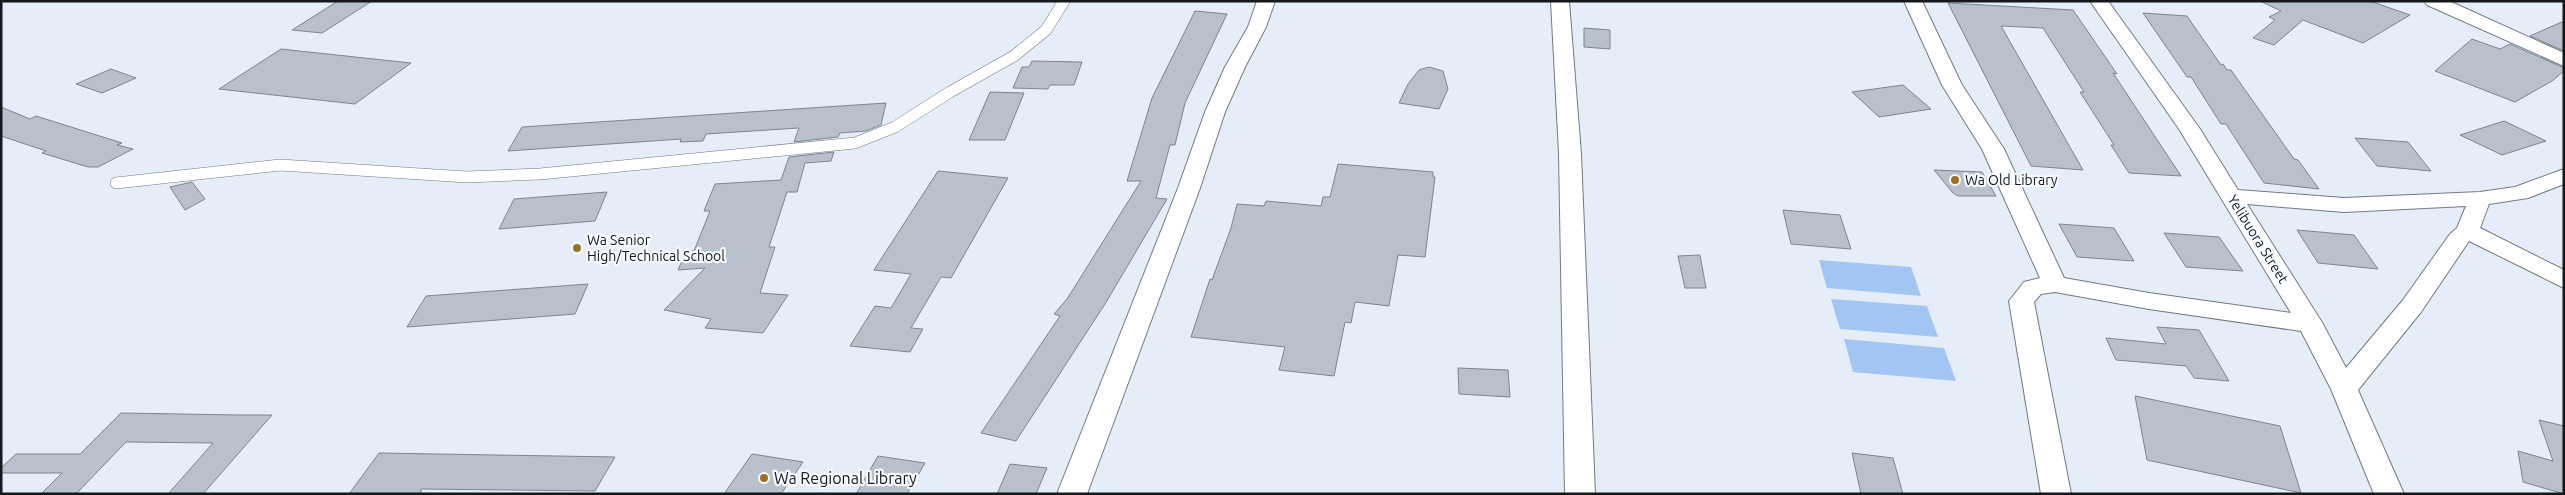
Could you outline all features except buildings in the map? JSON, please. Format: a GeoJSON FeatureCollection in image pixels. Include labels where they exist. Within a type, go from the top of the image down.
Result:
{"type":"FeatureCollection","features":[{"type":"Feature","properties":{"kind":"street"},"geometry":{"type":"LineString","coordinates":[[1072,494],[1189,188],[1215,112],[1235,67],[1257,27],[1266,1]]}},
{"type":"Feature","properties":{"kind":"street"},"geometry":{"type":"LineString","coordinates":[[1560,1],[1570,154],[1580,494]]}},
{"type":"Feature","properties":{"kind":"street"},"geometry":{"type":"LineString","coordinates":[[1913,1],[1952,85],[1993,149],[2055,284]]}},
{"type":"Feature","properties":{"kind":"street","name":"Yelibuora Street"},"geometry":{"type":"LineString","coordinates":[[2099,1],[2189,129],[2310,324],[2344,389],[2389,494]]}},
{"type":"Feature","properties":{"kind":"street"},"geometry":{"type":"LineString","coordinates":[[2433,1],[2564,60]]}},
{"type":"Feature","properties":{"kind":"street"},"geometry":{"type":"LineString","coordinates":[[2232,196],[2344,205],[2480,199],[2520,193],[2564,176]]}},
{"type":"Feature","properties":{"kind":"street"},"geometry":{"type":"LineString","coordinates":[[2344,389],[2412,306],[2458,239],[2466,231],[2480,199]]}},
{"type":"Feature","properties":{"kind":"street"},"geometry":{"type":"LineString","coordinates":[[2466,231],[2564,280]]}},
{"type":"Feature","properties":{"kind":"street"},"geometry":{"type":"LineString","coordinates":[[2056,494],[2021,301],[2033,288],[2055,284],[2149,301],[2310,324]]}},
{"type":"Feature","properties":{"kind":"lane"},"geometry":{"type":"LineString","coordinates":[[116,183],[280,165],[467,177],[540,174],[855,143],[895,127],[950,92],[1014,56],[1046,30],[1064,1]]}},
{"type":"Feature","properties":{"kind":"shaded area"},"geometry":{"type":"Polygon","coordinates":[[[1819,260],[1911,267],[1921,296],[1827,288],[1819,260]]]}},
{"type":"Feature","properties":{"kind":"shaded area"},"geometry":{"type":"Polygon","coordinates":[[[1831,299],[1927,306],[1938,337],[1840,329],[1831,299]]]}},
{"type":"Feature","properties":{"kind":"shaded area"},"geometry":{"type":"Polygon","coordinates":[[[1844,339],[1944,348],[1956,381],[1853,372],[1844,339]]]}},
{"type":"Feature","properties":{"kind":"place","name":"Wa Old Library"},"geometry":{"type":"Point","coordinates":[1955,180]}},
{"type":"Feature","properties":{"kind":"place","name":"Wa Senior High/Technical School"},"geometry":{"type":"Point","coordinates":[577,248]}},
{"type":"Feature","properties":{"kind":"place","name":"Wa Regional Library"},"geometry":{"type":"Point","coordinates":[764,478]}}]}
